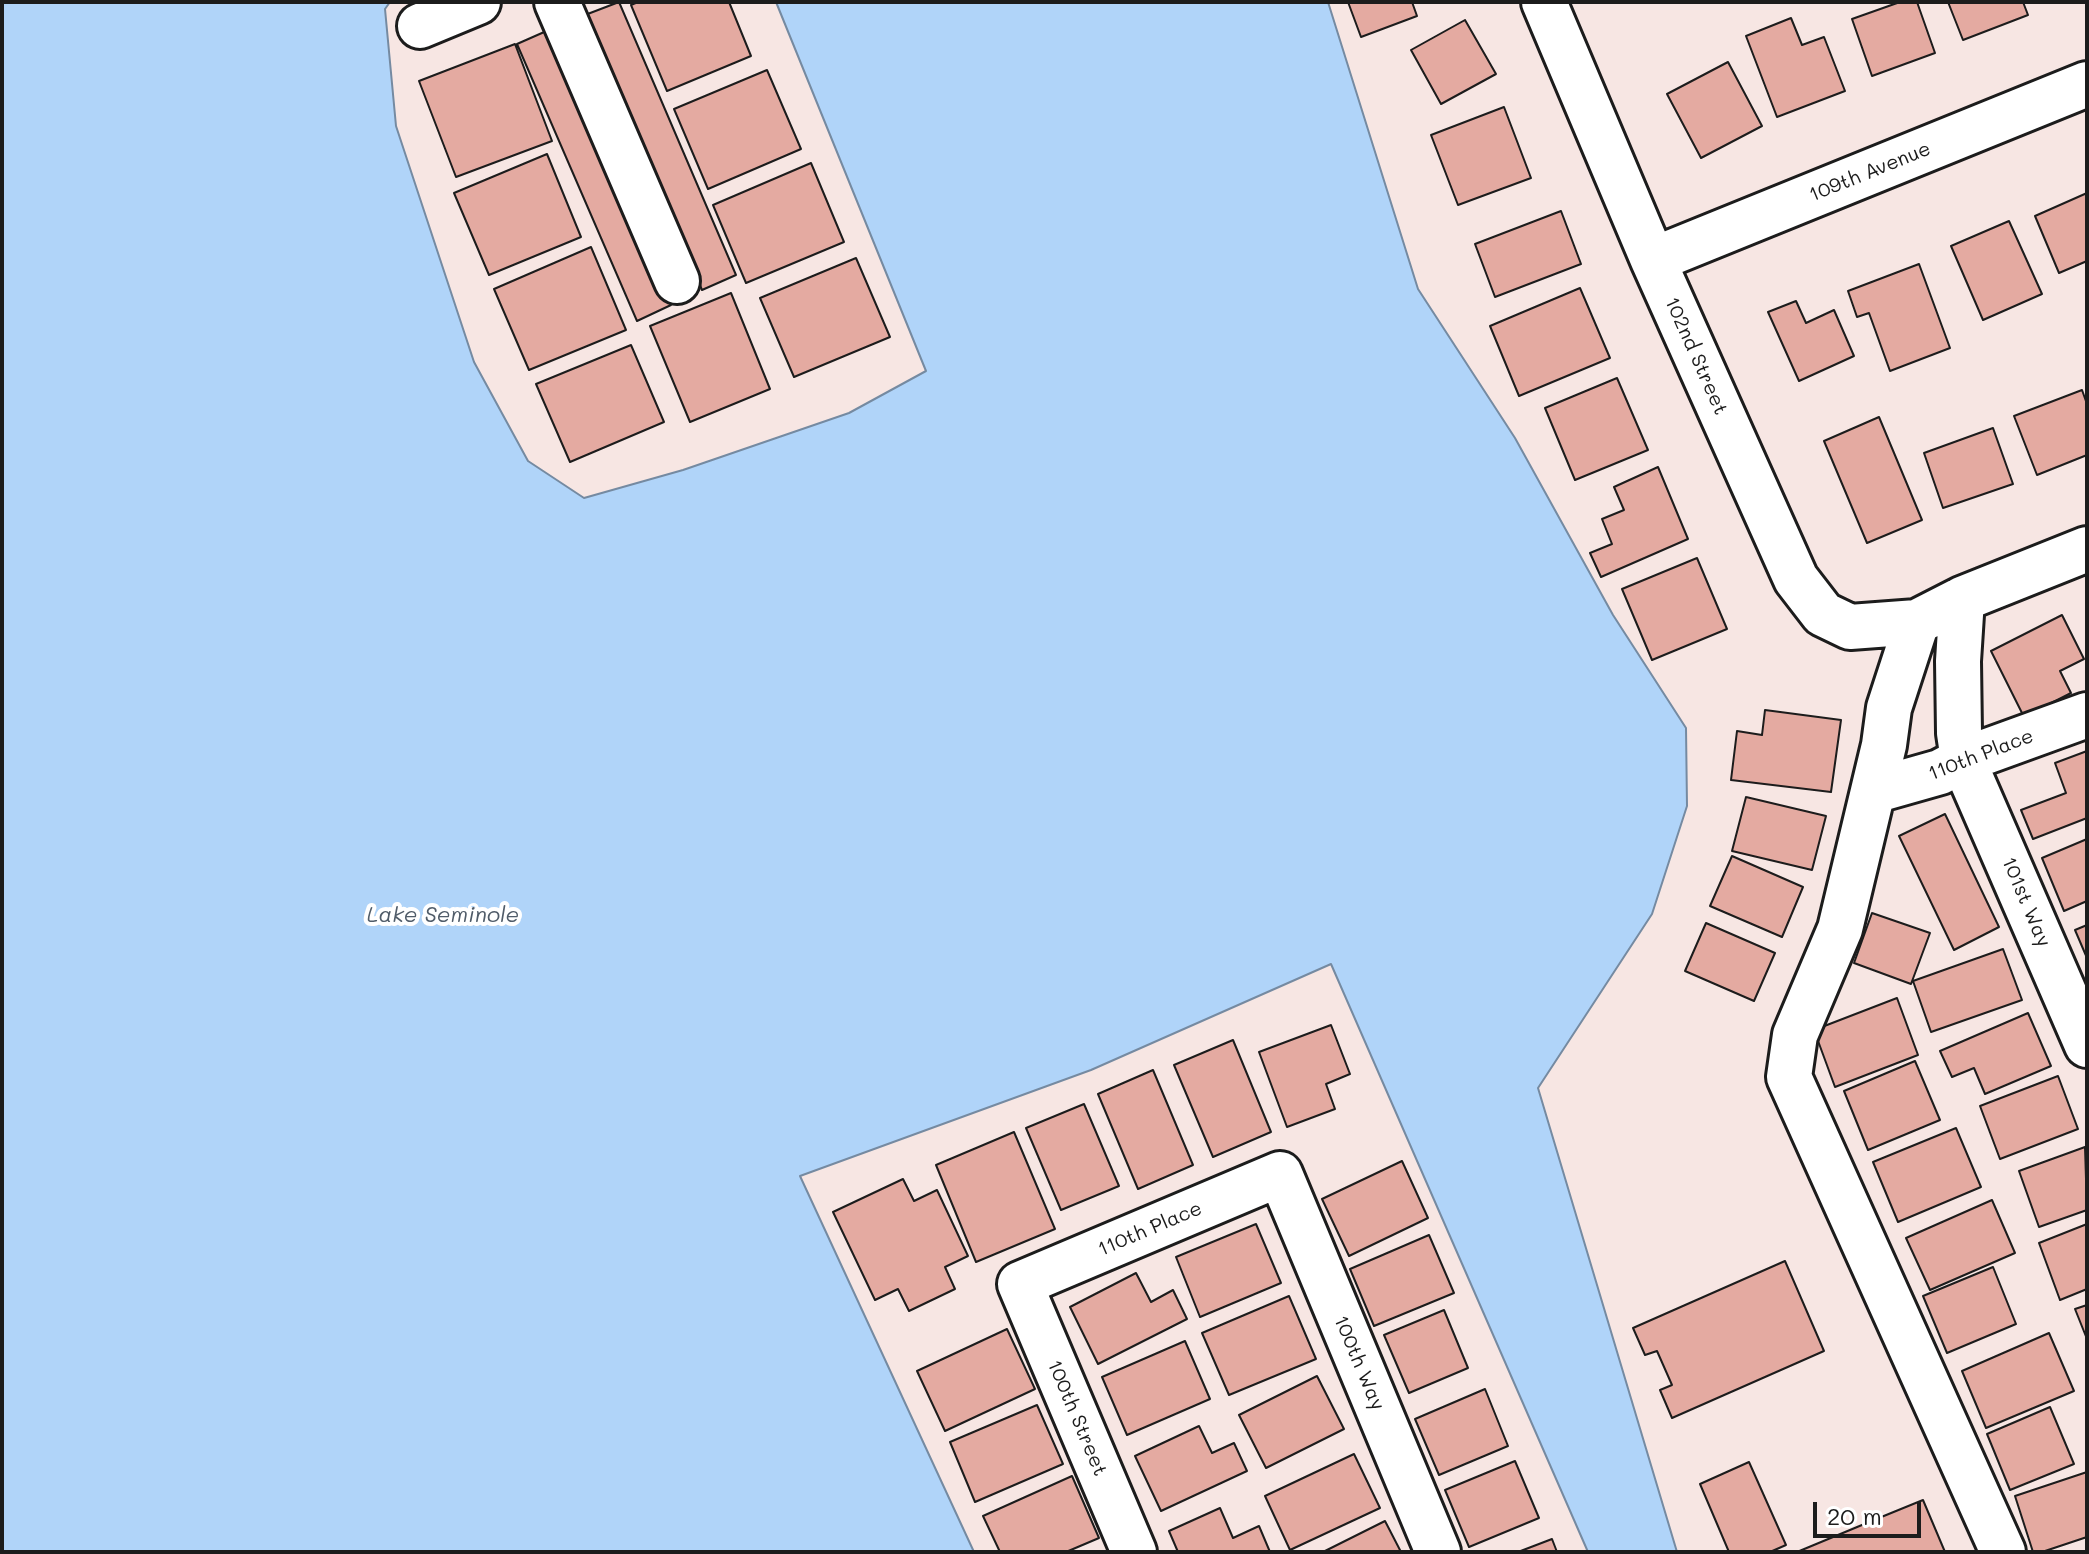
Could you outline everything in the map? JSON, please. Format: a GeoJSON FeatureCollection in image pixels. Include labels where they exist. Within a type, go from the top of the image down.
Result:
{"type":"FeatureCollection","features":[{"type":"Feature","properties":{"kind":"street"},"geometry":{"type":"LineString","coordinates":[[420,26],[478,2]]}},
{"type":"Feature","properties":{"kind":"street"},"geometry":{"type":"LineString","coordinates":[[557,2],[677,281]]}},
{"type":"Feature","properties":{"kind":"street","name":"102nd Street"},"geometry":{"type":"LineString","coordinates":[[1544,2],[1653,260],[1796,579],[1823,614],[1850,627],[1917,622]]}},
{"type":"Feature","properties":{"kind":"street","name":"109th Avenue"},"geometry":{"type":"LineString","coordinates":[[1653,260],[2087,84]]}},
{"type":"Feature","properties":{"kind":"street"},"geometry":{"type":"LineString","coordinates":[[2003,1552],[1789,1077],[1795,1035],[1840,929],[1889,708],[1917,622],[1962,599],[2087,549]]}},
{"type":"Feature","properties":{"kind":"street","name":"101st Way"},"geometry":{"type":"LineString","coordinates":[[1962,599],[1958,661],[1959,733],[1963,760],[2087,1045]]}},
{"type":"Feature","properties":{"kind":"street","name":"110th Place"},"geometry":{"type":"LineString","coordinates":[[1873,791],[1940,772],[1963,760],[2087,715]]}},
{"type":"Feature","properties":{"kind":"street","name":"110th Place"},"geometry":{"type":"LineString","coordinates":[[1020,1284],[1280,1174]]}},
{"type":"Feature","properties":{"kind":"street","name":"100th Way"},"geometry":{"type":"LineString","coordinates":[[1280,1174],[1438,1552]]}},
{"type":"Feature","properties":{"kind":"street","name":"100th Street"},"geometry":{"type":"LineString","coordinates":[[1020,1284],[1134,1552]]}},
{"type":"Feature","properties":{"kind":"water","name":"Lake Seminole"},"geometry":{"type":"Polygon","coordinates":[[[2,2],[390,2],[385,9],[396,126],[474,362],[528,461],[584,498],[683,470],[849,413],[926,371],[776,2],[1328,2],[1418,289],[1515,438],[1613,615],[1686,728],[1687,806],[1652,914],[1538,1088],[1677,1552],[1588,1552],[1331,964],[1091,1070],[800,1176],[974,1552],[2,1552],[2,2]]]}},
{"type":"Feature","properties":{"kind":"building"},"geometry":{"type":"Polygon","coordinates":[[[619,2],[736,275],[702,290],[585,15],[619,2]]]}},
{"type":"Feature","properties":{"kind":"building"},"geometry":{"type":"Polygon","coordinates":[[[638,2],[729,2],[751,56],[667,91],[631,5],[638,2]]]}},
{"type":"Feature","properties":{"kind":"building"},"geometry":{"type":"Polygon","coordinates":[[[1348,2],[1412,2],[1417,16],[1361,37],[1348,2]]]}},
{"type":"Feature","properties":{"kind":"building"},"geometry":{"type":"Polygon","coordinates":[[[1900,2],[1917,2],[1935,53],[1872,76],[1852,19],[1900,2]]]}},
{"type":"Feature","properties":{"kind":"building"},"geometry":{"type":"Polygon","coordinates":[[[1948,2],[2023,2],[2028,15],[1963,40],[1948,2]]]}},
{"type":"Feature","properties":{"kind":"building"},"geometry":{"type":"Polygon","coordinates":[[[1791,18],[1802,45],[1824,37],[1845,91],[1777,117],[1746,36],[1791,18]]]}},
{"type":"Feature","properties":{"kind":"building"},"geometry":{"type":"Polygon","coordinates":[[[1465,20],[1496,74],[1441,104],[1411,50],[1465,20]]]}},
{"type":"Feature","properties":{"kind":"building"},"geometry":{"type":"Polygon","coordinates":[[[551,29],[671,305],[637,321],[517,44],[551,29]]]}},
{"type":"Feature","properties":{"kind":"building"},"geometry":{"type":"Polygon","coordinates":[[[515,44],[552,141],[456,177],[419,81],[515,44]]]}},
{"type":"Feature","properties":{"kind":"building"},"geometry":{"type":"Polygon","coordinates":[[[1728,62],[1762,126],[1701,158],[1667,94],[1728,62]]]}},
{"type":"Feature","properties":{"kind":"building"},"geometry":{"type":"Polygon","coordinates":[[[767,70],[801,149],[708,189],[674,109],[767,70]]]}},
{"type":"Feature","properties":{"kind":"building"},"geometry":{"type":"Polygon","coordinates":[[[1504,107],[1531,178],[1458,205],[1431,135],[1504,107]]]}},
{"type":"Feature","properties":{"kind":"building"},"geometry":{"type":"Polygon","coordinates":[[[547,154],[581,237],[489,275],[454,193],[547,154]]]}},
{"type":"Feature","properties":{"kind":"building"},"geometry":{"type":"Polygon","coordinates":[[[811,163],[844,242],[746,283],[713,205],[811,163]]]}},
{"type":"Feature","properties":{"kind":"building"},"geometry":{"type":"Polygon","coordinates":[[[2087,193],[2087,261],[2059,273],[2035,216],[2087,193]]]}},
{"type":"Feature","properties":{"kind":"building"},"geometry":{"type":"Polygon","coordinates":[[[1561,211],[1581,264],[1495,297],[1475,244],[1561,211]]]}},
{"type":"Feature","properties":{"kind":"building"},"geometry":{"type":"Polygon","coordinates":[[[2009,221],[2042,294],[1983,320],[1951,246],[2009,221]]]}},
{"type":"Feature","properties":{"kind":"building"},"geometry":{"type":"Polygon","coordinates":[[[591,247],[626,330],[529,370],[494,289],[591,247]]]}},
{"type":"Feature","properties":{"kind":"building"},"geometry":{"type":"Polygon","coordinates":[[[856,258],[890,337],[794,377],[760,298],[856,258]]]}},
{"type":"Feature","properties":{"kind":"building"},"geometry":{"type":"Polygon","coordinates":[[[1919,264],[1950,348],[1890,371],[1869,313],[1857,317],[1848,291],[1919,264]]]}},
{"type":"Feature","properties":{"kind":"building"},"geometry":{"type":"Polygon","coordinates":[[[1580,288],[1610,358],[1519,396],[1490,326],[1580,288]]]}},
{"type":"Feature","properties":{"kind":"building"},"geometry":{"type":"Polygon","coordinates":[[[731,293],[770,389],[690,422],[650,326],[731,293]]]}},
{"type":"Feature","properties":{"kind":"building"},"geometry":{"type":"Polygon","coordinates":[[[1796,301],[1806,323],[1834,310],[1854,356],[1799,381],[1768,312],[1796,301]]]}},
{"type":"Feature","properties":{"kind":"building"},"geometry":{"type":"Polygon","coordinates":[[[631,345],[664,422],[570,462],[536,384],[631,345]]]}},
{"type":"Feature","properties":{"kind":"building"},"geometry":{"type":"Polygon","coordinates":[[[1617,378],[1648,450],[1575,480],[1545,408],[1617,378]]]}},
{"type":"Feature","properties":{"kind":"building"},"geometry":{"type":"Polygon","coordinates":[[[2082,390],[2087,404],[2087,455],[2037,475],[2014,416],[2082,390]]]}},
{"type":"Feature","properties":{"kind":"building"},"geometry":{"type":"Polygon","coordinates":[[[1879,417],[1922,520],[1867,543],[1824,441],[1879,417]]]}},
{"type":"Feature","properties":{"kind":"building"},"geometry":{"type":"Polygon","coordinates":[[[1993,428],[2013,484],[1943,508],[1924,453],[1993,428]]]}},
{"type":"Feature","properties":{"kind":"building"},"geometry":{"type":"Polygon","coordinates":[[[1658,467],[1688,539],[1601,577],[1590,553],[1612,544],[1602,519],[1624,510],[1614,487],[1658,467]]]}},
{"type":"Feature","properties":{"kind":"building"},"geometry":{"type":"Polygon","coordinates":[[[1697,558],[1727,629],[1652,660],[1622,589],[1697,558]]]}},
{"type":"Feature","properties":{"kind":"building"},"geometry":{"type":"Polygon","coordinates":[[[2062,615],[2084,659],[2060,671],[2071,693],[2024,717],[1991,651],[2062,615]]]}},
{"type":"Feature","properties":{"kind":"building"},"geometry":{"type":"Polygon","coordinates":[[[1765,710],[1841,720],[1831,792],[1731,780],[1737,731],[1762,735],[1765,710]]]}},
{"type":"Feature","properties":{"kind":"building"},"geometry":{"type":"Polygon","coordinates":[[[2087,751],[2087,818],[2033,839],[2021,810],[2066,793],[2055,763],[2087,751]]]}},
{"type":"Feature","properties":{"kind":"building"},"geometry":{"type":"Polygon","coordinates":[[[1746,797],[1826,816],[1812,870],[1732,851],[1746,797]]]}},
{"type":"Feature","properties":{"kind":"building"},"geometry":{"type":"Polygon","coordinates":[[[1945,814],[1999,927],[1954,950],[1899,836],[1945,814]]]}},
{"type":"Feature","properties":{"kind":"building"},"geometry":{"type":"Polygon","coordinates":[[[2087,839],[2087,901],[2064,911],[2042,858],[2087,839]]]}},
{"type":"Feature","properties":{"kind":"building"},"geometry":{"type":"Polygon","coordinates":[[[1732,856],[1803,887],[1782,937],[1710,906],[1732,856]]]}},
{"type":"Feature","properties":{"kind":"building"},"geometry":{"type":"Polygon","coordinates":[[[1872,913],[1930,933],[1911,984],[1854,963],[1872,913]]]}},
{"type":"Feature","properties":{"kind":"building"},"geometry":{"type":"Polygon","coordinates":[[[1706,923],[1775,953],[1754,1001],[1685,971],[1706,923]]]}},
{"type":"Feature","properties":{"kind":"building"},"geometry":{"type":"Polygon","coordinates":[[[2087,925],[2087,958],[2075,930],[2087,925]]]}},
{"type":"Feature","properties":{"kind":"building"},"geometry":{"type":"Polygon","coordinates":[[[2003,949],[2022,1000],[1931,1032],[1913,981],[2003,949]]]}},
{"type":"Feature","properties":{"kind":"building"},"geometry":{"type":"Polygon","coordinates":[[[1897,998],[1918,1055],[1835,1087],[1814,1030],[1897,998]]]}},
{"type":"Feature","properties":{"kind":"building"},"geometry":{"type":"Polygon","coordinates":[[[2028,1013],[2051,1066],[1985,1094],[1974,1068],[1952,1077],[1940,1051],[2028,1013]]]}},
{"type":"Feature","properties":{"kind":"building"},"geometry":{"type":"Polygon","coordinates":[[[1331,1025],[1350,1074],[1326,1084],[1335,1109],[1287,1127],[1259,1052],[1331,1025]]]}},
{"type":"Feature","properties":{"kind":"building"},"geometry":{"type":"Polygon","coordinates":[[[1233,1040],[1271,1132],[1213,1157],[1174,1065],[1233,1040]]]}},
{"type":"Feature","properties":{"kind":"building"},"geometry":{"type":"Polygon","coordinates":[[[1915,1061],[1940,1120],[1868,1150],[1844,1091],[1915,1061]]]}},
{"type":"Feature","properties":{"kind":"building"},"geometry":{"type":"Polygon","coordinates":[[[1153,1070],[1193,1165],[1138,1189],[1098,1094],[1153,1070]]]}},
{"type":"Feature","properties":{"kind":"building"},"geometry":{"type":"Polygon","coordinates":[[[2058,1076],[2078,1129],[2000,1159],[1980,1106],[2058,1076]]]}},
{"type":"Feature","properties":{"kind":"building"},"geometry":{"type":"Polygon","coordinates":[[[1084,1104],[1119,1186],[1061,1210],[1026,1128],[1084,1104]]]}},
{"type":"Feature","properties":{"kind":"building"},"geometry":{"type":"Polygon","coordinates":[[[1956,1128],[1981,1187],[1898,1222],[1873,1162],[1956,1128]]]}},
{"type":"Feature","properties":{"kind":"building"},"geometry":{"type":"Polygon","coordinates":[[[1014,1132],[1055,1229],[976,1262],[936,1165],[1014,1132]]]}},
{"type":"Feature","properties":{"kind":"building"},"geometry":{"type":"Polygon","coordinates":[[[2085,1147],[2087,1210],[2039,1227],[2019,1171],[2085,1147]]]}},
{"type":"Feature","properties":{"kind":"building"},"geometry":{"type":"Polygon","coordinates":[[[1402,1161],[1428,1218],[1349,1256],[1322,1199],[1402,1161]]]}},
{"type":"Feature","properties":{"kind":"building"},"geometry":{"type":"Polygon","coordinates":[[[903,1179],[914,1201],[937,1190],[968,1256],[945,1267],[955,1289],[909,1311],[898,1289],[875,1300],[833,1212],[903,1179]]]}},
{"type":"Feature","properties":{"kind":"building"},"geometry":{"type":"Polygon","coordinates":[[[1992,1200],[2015,1253],[1930,1290],[1906,1238],[1992,1200]]]}},
{"type":"Feature","properties":{"kind":"building"},"geometry":{"type":"Polygon","coordinates":[[[1256,1224],[1281,1283],[1200,1317],[1176,1257],[1256,1224]]]}},
{"type":"Feature","properties":{"kind":"building"},"geometry":{"type":"Polygon","coordinates":[[[2087,1224],[2087,1289],[2060,1300],[2039,1243],[2087,1224]]]}},
{"type":"Feature","properties":{"kind":"building"},"geometry":{"type":"Polygon","coordinates":[[[1429,1235],[1454,1293],[1374,1326],[1350,1269],[1429,1235]]]}},
{"type":"Feature","properties":{"kind":"building"},"geometry":{"type":"Polygon","coordinates":[[[1785,1261],[1824,1351],[1672,1418],[1660,1390],[1672,1385],[1657,1351],[1645,1355],[1633,1328],[1785,1261]]]}},
{"type":"Feature","properties":{"kind":"building"},"geometry":{"type":"Polygon","coordinates":[[[1993,1267],[2016,1324],[1947,1353],[1923,1296],[1993,1267]]]}},
{"type":"Feature","properties":{"kind":"building"},"geometry":{"type":"Polygon","coordinates":[[[1136,1273],[1151,1302],[1173,1290],[1187,1319],[1098,1364],[1070,1307],[1136,1273]]]}},
{"type":"Feature","properties":{"kind":"building"},"geometry":{"type":"Polygon","coordinates":[[[1289,1296],[1316,1359],[1229,1395],[1202,1333],[1289,1296]]]}},
{"type":"Feature","properties":{"kind":"building"},"geometry":{"type":"Polygon","coordinates":[[[2087,1305],[2087,1339],[2075,1309],[2087,1305]]]}},
{"type":"Feature","properties":{"kind":"building"},"geometry":{"type":"Polygon","coordinates":[[[1444,1310],[1468,1368],[1409,1393],[1384,1335],[1444,1310]]]}},
{"type":"Feature","properties":{"kind":"building"},"geometry":{"type":"Polygon","coordinates":[[[1007,1329],[1035,1389],[945,1431],[917,1371],[1007,1329]]]}},
{"type":"Feature","properties":{"kind":"building"},"geometry":{"type":"Polygon","coordinates":[[[2049,1333],[2074,1391],[1986,1428],[1962,1371],[2049,1333]]]}},
{"type":"Feature","properties":{"kind":"building"},"geometry":{"type":"Polygon","coordinates":[[[1185,1341],[1210,1399],[1127,1435],[1102,1377],[1185,1341]]]}},
{"type":"Feature","properties":{"kind":"building"},"geometry":{"type":"Polygon","coordinates":[[[1317,1376],[1344,1429],[1266,1468],[1239,1415],[1317,1376]]]}},
{"type":"Feature","properties":{"kind":"building"},"geometry":{"type":"Polygon","coordinates":[[[1485,1389],[1508,1446],[1439,1475],[1415,1419],[1485,1389]]]}},
{"type":"Feature","properties":{"kind":"building"},"geometry":{"type":"Polygon","coordinates":[[[1037,1405],[1063,1464],[975,1502],[950,1442],[1037,1405]]]}},
{"type":"Feature","properties":{"kind":"building"},"geometry":{"type":"Polygon","coordinates":[[[2050,1407],[2074,1464],[2010,1490],[1987,1434],[2050,1407]]]}},
{"type":"Feature","properties":{"kind":"building"},"geometry":{"type":"Polygon","coordinates":[[[1199,1426],[1212,1453],[1234,1443],[1247,1471],[1161,1511],[1135,1456],[1199,1426]]]}},
{"type":"Feature","properties":{"kind":"building"},"geometry":{"type":"Polygon","coordinates":[[[1354,1454],[1380,1508],[1290,1550],[1265,1496],[1354,1454]]]}},
{"type":"Feature","properties":{"kind":"building"},"geometry":{"type":"Polygon","coordinates":[[[1515,1461],[1539,1518],[1469,1547],[1445,1490],[1515,1461]]]}},
{"type":"Feature","properties":{"kind":"building"},"geometry":{"type":"Polygon","coordinates":[[[1749,1462],[1786,1545],[1770,1552],[1729,1552],[1700,1484],[1749,1462]]]}},
{"type":"Feature","properties":{"kind":"building"},"geometry":{"type":"Polygon","coordinates":[[[2087,1472],[2087,1537],[2042,1552],[2033,1552],[2015,1496],[2087,1472]]]}},
{"type":"Feature","properties":{"kind":"building"},"geometry":{"type":"Polygon","coordinates":[[[1072,1476],[1099,1538],[1066,1552],[1000,1552],[983,1516],[1072,1476]]]}},
{"type":"Feature","properties":{"kind":"building"},"geometry":{"type":"Polygon","coordinates":[[[1923,1500],[1945,1552],[1797,1552],[1874,1520],[1923,1500]]]}},
{"type":"Feature","properties":{"kind":"building"},"geometry":{"type":"Polygon","coordinates":[[[1220,1508],[1233,1538],[1259,1526],[1270,1552],[1178,1552],[1169,1531],[1220,1508]]]}},
{"type":"Feature","properties":{"kind":"building"},"geometry":{"type":"Polygon","coordinates":[[[1385,1521],[1401,1552],[1323,1552],[1385,1521]]]}},
{"type":"Feature","properties":{"kind":"building"},"geometry":{"type":"Polygon","coordinates":[[[1552,1539],[1557,1552],[1518,1552],[1552,1539]]]}}]}
